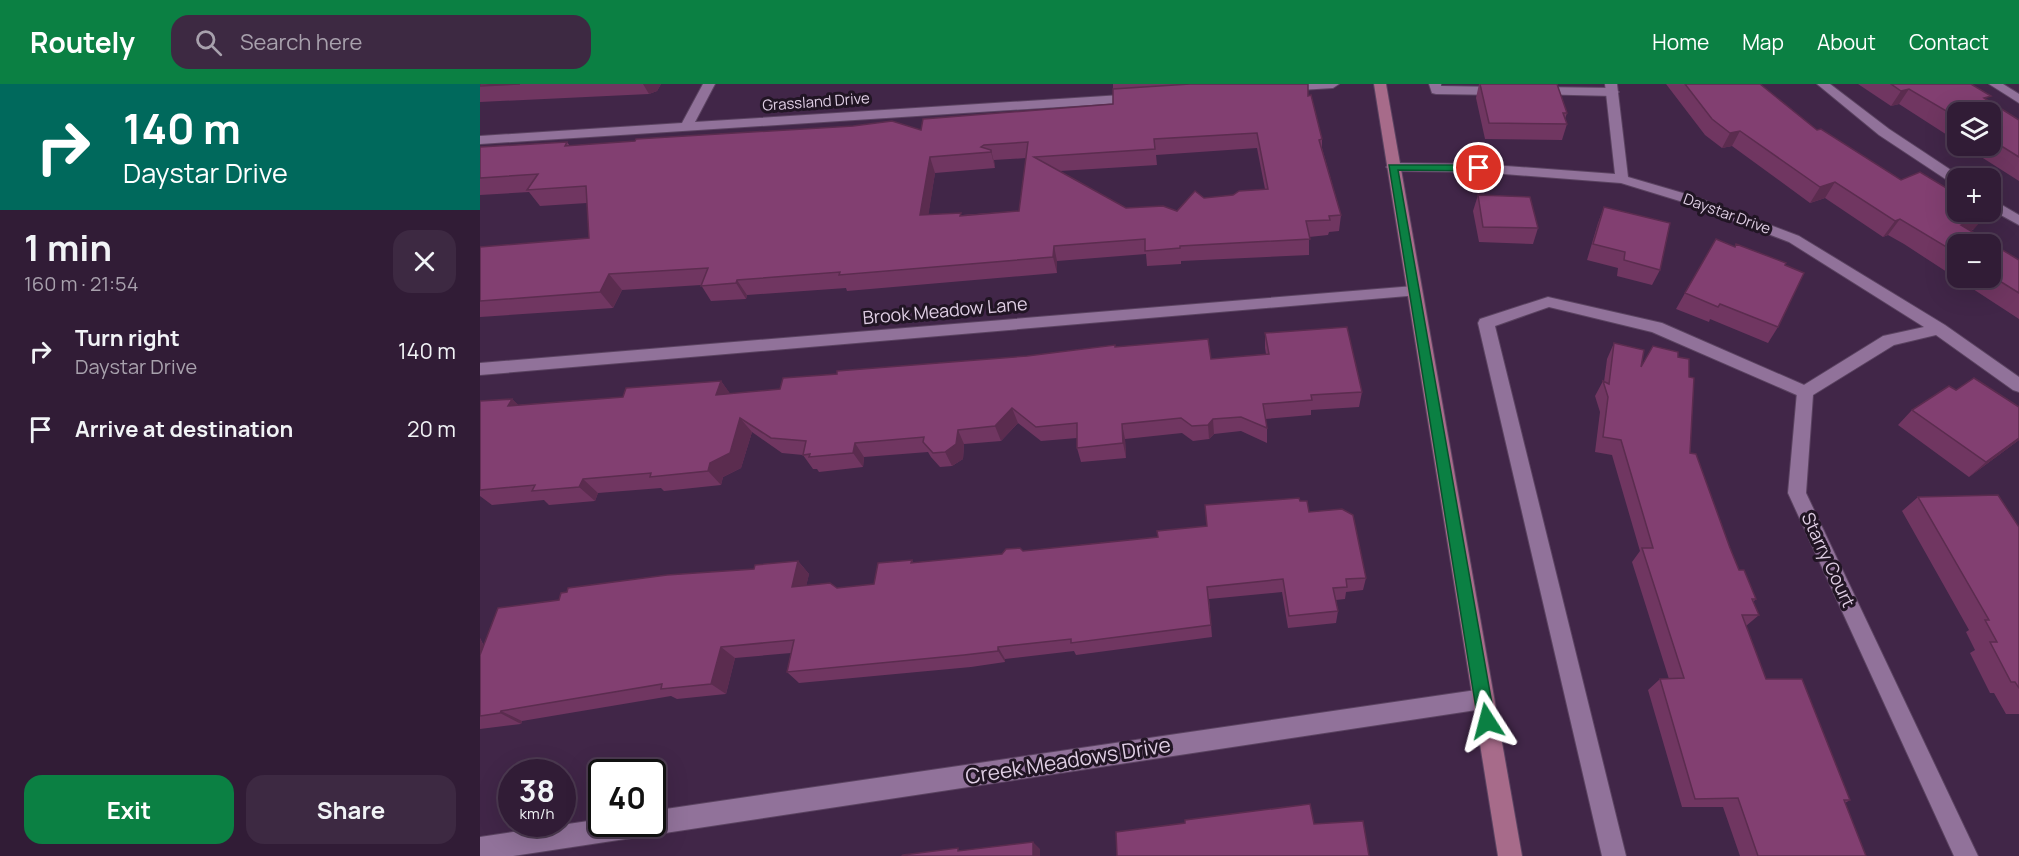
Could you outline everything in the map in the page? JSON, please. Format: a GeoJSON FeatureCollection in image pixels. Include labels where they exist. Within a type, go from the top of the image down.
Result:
{"type":"FeatureCollection","features":[{"type":"Feature","properties":{"kind":"street"},"geometry":{"type":"LineString","coordinates":[[686,127],[709,84]]}},
{"type":"Feature","properties":{"kind":"street"},"geometry":{"type":"LineString","coordinates":[[1274,88],[1333,84]]}},
{"type":"Feature","properties":{"kind":"street"},"geometry":{"type":"LineString","coordinates":[[1380,84],[1510,856]]}},
{"type":"Feature","properties":{"kind":"street"},"geometry":{"type":"LineString","coordinates":[[1435,84],[1436,90],[1612,88],[1622,179]]}},
{"type":"Feature","properties":{"kind":"street"},"geometry":{"type":"LineString","coordinates":[[1823,84],[1884,132],[1947,174]]}},
{"type":"Feature","properties":{"kind":"street"},"geometry":{"type":"LineString","coordinates":[[1995,84],[2019,99]]}},
{"type":"Feature","properties":{"kind":"street","name":"Grassland Drive"},"geometry":{"type":"LineString","coordinates":[[480,140],[1145,97]]}},
{"type":"Feature","properties":{"kind":"street","name":"Daystar Drive"},"geometry":{"type":"LineString","coordinates":[[1393,167],[1479,168],[1622,179],[1688,199],[1794,239],[1939,329],[2019,386]]}},
{"type":"Feature","properties":{"kind":"street"},"geometry":{"type":"LineString","coordinates":[[2001,209],[2019,220]]}},
{"type":"Feature","properties":{"kind":"street","name":"Brook Meadow Lane"},"geometry":{"type":"LineString","coordinates":[[480,369],[1414,291]]}},
{"type":"Feature","properties":{"kind":"street"},"geometry":{"type":"LineString","coordinates":[[1614,856],[1485,323],[1548,302],[1656,327],[1805,392],[1889,340],[1939,329]]}},
{"type":"Feature","properties":{"kind":"street","name":"Starry Court"},"geometry":{"type":"LineString","coordinates":[[1805,392],[1797,493],[1966,856]]}},
{"type":"Feature","properties":{"kind":"street","name":"Creek Meadows Drive"},"geometry":{"type":"LineString","coordinates":[[666,821],[1483,699]]}},
{"type":"Feature","properties":{"kind":"street"},"geometry":{"type":"LineString","coordinates":[[480,849],[588,833]]}},
{"type":"Feature","properties":{"kind":"building"},"geometry":{"type":"Polygon","coordinates":[[[480,84],[520,84],[480,86],[480,84]]]}},
{"type":"Feature","properties":{"kind":"building"},"geometry":{"type":"Polygon","coordinates":[[[1190,84],[1308,84],[1308,96],[1311,95],[1322,139],[1319,140],[1341,215],[1329,216],[1330,220],[1306,221],[1310,239],[1180,246],[1180,248],[1145,251],[1145,239],[1054,246],[1053,257],[839,275],[840,272],[737,280],[736,283],[701,286],[708,268],[609,274],[600,292],[480,301],[480,247],[589,238],[586,186],[527,190],[538,174],[480,178],[480,147],[567,142],[565,146],[635,141],[636,139],[853,126],[892,121],[921,130],[923,119],[1113,104],[1113,89],[1190,84]],[[1257,133],[1154,139],[1155,149],[1034,157],[1126,208],[1163,206],[1177,211],[1195,191],[1204,198],[1233,195],[1239,191],[1268,189],[1257,133]],[[1028,142],[981,147],[991,152],[930,157],[920,215],[961,213],[960,216],[1019,211],[1028,142]]]}},
{"type":"Feature","properties":{"kind":"building"},"geometry":{"type":"Polygon","coordinates":[[[1480,84],[1557,84],[1567,113],[1563,113],[1567,124],[1489,123],[1480,84]]]}},
{"type":"Feature","properties":{"kind":"building"},"geometry":{"type":"Polygon","coordinates":[[[1685,84],[1760,84],[1817,130],[1821,129],[1901,180],[1920,172],[1947,188],[1947,222],[1968,222],[1961,225],[1976,234],[1947,234],[1947,247],[1900,219],[1895,221],[1835,182],[1820,187],[1740,131],[1730,133],[1712,119],[1685,84]]]}},
{"type":"Feature","properties":{"kind":"building"},"geometry":{"type":"Polygon","coordinates":[[[1891,84],[1971,84],[1991,96],[1984,98],[1990,102],[1947,102],[1947,111],[1909,89],[1901,91],[1891,84]]]}},
{"type":"Feature","properties":{"kind":"building"},"geometry":{"type":"Polygon","coordinates":[[[2001,109],[2019,120],[2019,157],[2001,146],[2001,109]]]}},
{"type":"Feature","properties":{"kind":"building"},"geometry":{"type":"Polygon","coordinates":[[[1478,195],[1530,197],[1538,228],[1483,227],[1478,195]]]}},
{"type":"Feature","properties":{"kind":"building"},"geometry":{"type":"Polygon","coordinates":[[[1604,207],[1670,223],[1660,270],[1624,260],[1625,252],[1593,244],[1604,207]]]}},
{"type":"Feature","properties":{"kind":"building"},"geometry":{"type":"Polygon","coordinates":[[[1716,239],[1786,263],[1785,265],[1804,273],[1778,327],[1720,304],[1718,307],[1685,293],[1716,239]]]}},
{"type":"Feature","properties":{"kind":"building"},"geometry":{"type":"Polygon","coordinates":[[[2001,249],[2019,260],[2019,293],[2001,282],[2001,249]]]}},
{"type":"Feature","properties":{"kind":"building"},"geometry":{"type":"Polygon","coordinates":[[[1347,327],[1362,392],[1311,395],[1312,400],[1263,404],[1267,428],[1241,417],[1213,419],[1208,425],[1192,426],[1181,418],[1122,424],[1123,443],[1077,448],[1077,423],[1036,427],[1012,408],[995,426],[958,430],[956,444],[945,452],[933,453],[923,442],[924,437],[855,443],[853,453],[809,457],[810,454],[803,455],[806,441],[771,438],[740,418],[730,453],[710,463],[708,471],[650,477],[651,473],[583,479],[579,487],[532,491],[535,485],[480,490],[480,401],[512,399],[508,406],[623,397],[626,388],[721,381],[716,395],[780,389],[783,378],[837,374],[837,371],[1027,356],[1115,345],[1115,347],[1208,339],[1211,359],[1269,354],[1265,333],[1347,327]]]}},
{"type":"Feature","properties":{"kind":"building"},"geometry":{"type":"Polygon","coordinates":[[[1614,343],[1644,350],[1641,367],[1653,346],[1678,352],[1678,357],[1689,359],[1689,377],[1694,378],[1690,453],[1696,454],[1739,570],[1744,570],[1756,599],[1752,599],[1759,615],[1742,615],[1766,679],[1802,679],[1850,800],[1844,800],[1866,856],[1758,856],[1738,798],[1695,799],[1660,679],[1684,678],[1642,548],[1653,548],[1621,440],[1603,437],[1608,397],[1603,381],[1609,384],[1614,343]]]}},
{"type":"Feature","properties":{"kind":"building"},"geometry":{"type":"Polygon","coordinates":[[[1974,378],[2019,407],[2019,438],[1986,462],[1912,410],[1949,386],[1956,390],[1974,378]]]}},
{"type":"Feature","properties":{"kind":"building"},"geometry":{"type":"Polygon","coordinates":[[[1998,495],[2019,527],[2019,688],[2015,682],[2011,682],[1990,642],[1997,642],[1985,620],[1989,620],[1918,497],[1998,495]]]}},
{"type":"Feature","properties":{"kind":"building"},"geometry":{"type":"Polygon","coordinates":[[[1299,498],[1300,501],[1307,501],[1309,512],[1342,509],[1353,515],[1366,578],[1346,579],[1347,587],[1333,588],[1338,611],[1289,616],[1283,579],[1207,587],[1211,625],[1071,643],[1071,639],[998,647],[998,651],[964,655],[787,672],[794,640],[721,647],[711,684],[661,689],[662,684],[480,716],[480,655],[498,608],[559,600],[561,593],[567,592],[568,588],[667,575],[754,569],[755,565],[798,561],[792,587],[830,583],[837,588],[874,584],[878,563],[912,560],[911,563],[1002,554],[1006,549],[1020,548],[1023,551],[1158,537],[1157,531],[1207,526],[1205,505],[1299,498]]]}},
{"type":"Feature","properties":{"kind":"building"},"geometry":{"type":"Polygon","coordinates":[[[1310,804],[1314,824],[1363,821],[1369,856],[1117,856],[1116,832],[1185,823],[1185,820],[1310,804]]]}},
{"type":"Feature","properties":{"kind":"building"},"geometry":{"type":"Polygon","coordinates":[[[1033,842],[1033,856],[902,856],[958,848],[958,851],[1033,842]]]}},
{"type":"Feature","properties":{"kind":"route"},"geometry":{"type":"LineString","coordinates":[[1479,168],[1393,167],[1487,721]]}}]}
